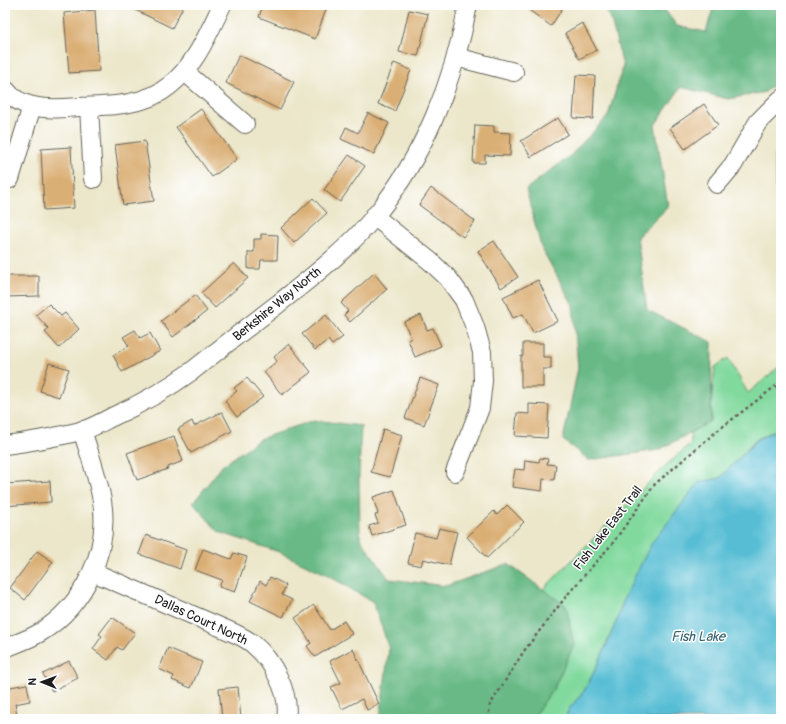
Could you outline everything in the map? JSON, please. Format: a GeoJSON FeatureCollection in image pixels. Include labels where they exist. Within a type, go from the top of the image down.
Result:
{"type":"FeatureCollection","features":[{"type":"Feature","properties":{"kind":"street"},"geometry":{"type":"LineString","coordinates":[[5,89],[20,102],[32,106],[56,109],[125,104],[154,96],[168,88],[185,72],[197,55],[222,5]]}},
{"type":"Feature","properties":{"kind":"street","name":"Berkshire Way North"},"geometry":{"type":"LineString","coordinates":[[5,444],[33,441],[82,430],[128,410],[173,385],[307,281],[343,250],[374,216],[407,172],[421,146],[438,110],[456,57],[468,5]]}},
{"type":"Feature","properties":{"kind":"street"},"geometry":{"type":"LineString","coordinates":[[456,57],[514,72]]}},
{"type":"Feature","properties":{"kind":"street"},"geometry":{"type":"LineString","coordinates":[[185,72],[245,124]]}},
{"type":"Feature","properties":{"kind":"street"},"geometry":{"type":"LineString","coordinates":[[717,184],[733,165],[743,145],[758,122],[781,98]]}},
{"type":"Feature","properties":{"kind":"street"},"geometry":{"type":"LineString","coordinates":[[10,179],[32,106]]}},
{"type":"Feature","properties":{"kind":"street"},"geometry":{"type":"LineString","coordinates":[[89,107],[93,179]]}},
{"type":"Feature","properties":{"kind":"street"},"geometry":{"type":"LineString","coordinates":[[374,216],[430,261],[448,278],[464,300],[476,327],[482,352],[483,382],[480,408],[456,472]]}},
{"type":"Feature","properties":{"kind":"street"},"geometry":{"type":"LineString","coordinates":[[5,648],[41,632],[56,621],[82,592],[93,572],[100,551],[104,526],[102,502],[97,477],[82,430]]}},
{"type":"Feature","properties":{"kind":"street","name":"Dallas Court North"},"geometry":{"type":"LineString","coordinates":[[93,572],[234,633],[252,643],[267,659],[278,674],[285,696],[286,719]]}},
{"type":"Feature","properties":{"kind":"path","name":"Fish Lake East Trail"},"geometry":{"type":"LineString","coordinates":[[488,719],[490,705],[524,651],[568,594],[617,538],[655,484],[716,431],[781,382]]}},
{"type":"Feature","properties":{"kind":"green space"},"geometry":{"type":"Polygon","coordinates":[[[603,5],[661,5],[677,26],[706,32],[714,5],[781,5],[781,79],[765,92],[728,99],[681,87],[655,125],[668,207],[637,237],[647,310],[712,342],[711,421],[659,450],[589,460],[563,440],[578,368],[573,305],[541,247],[526,189],[570,156],[608,116],[623,66],[611,20],[603,5]]]}},
{"type":"Feature","properties":{"kind":"green space"},"geometry":{"type":"Polygon","coordinates":[[[728,358],[748,393],[781,365],[781,436],[773,431],[757,439],[720,478],[699,482],[670,520],[625,596],[617,620],[598,664],[584,691],[569,709],[565,719],[448,719],[499,634],[662,469],[691,443],[690,433],[711,421],[715,367],[728,358]]]}},
{"type":"Feature","properties":{"kind":"green space"},"geometry":{"type":"Polygon","coordinates":[[[314,420],[361,426],[359,474],[360,538],[389,579],[446,586],[508,564],[566,606],[574,645],[554,688],[532,719],[380,719],[389,648],[373,602],[326,574],[279,552],[219,532],[193,503],[222,466],[260,439],[314,420]]]}},
{"type":"Feature","properties":{"kind":"water","name":"Fish Lake"},"geometry":{"type":"Polygon","coordinates":[[[773,431],[781,436],[781,719],[565,719],[569,709],[584,691],[598,664],[617,620],[625,596],[651,544],[699,482],[720,478],[757,440],[773,431]]]}},
{"type":"Feature","properties":{"kind":"building"},"geometry":{"type":"Polygon","coordinates":[[[125,5],[184,5],[172,28],[125,5]]]}},
{"type":"Feature","properties":{"kind":"building"},"geometry":{"type":"Polygon","coordinates":[[[263,5],[312,5],[326,10],[315,39],[259,17],[263,5]]]}},
{"type":"Feature","properties":{"kind":"building"},"geometry":{"type":"Polygon","coordinates":[[[522,5],[556,5],[562,9],[551,26],[522,5]]]}},
{"type":"Feature","properties":{"kind":"building"},"geometry":{"type":"Polygon","coordinates":[[[95,10],[99,71],[69,73],[64,13],[95,10]]]}},
{"type":"Feature","properties":{"kind":"building"},"geometry":{"type":"Polygon","coordinates":[[[409,10],[428,14],[418,56],[399,52],[409,10]]]}},
{"type":"Feature","properties":{"kind":"building"},"geometry":{"type":"Polygon","coordinates":[[[582,23],[597,50],[579,59],[565,33],[582,23]]]}},
{"type":"Feature","properties":{"kind":"building"},"geometry":{"type":"Polygon","coordinates":[[[239,55],[294,82],[280,110],[226,83],[239,55]]]}},
{"type":"Feature","properties":{"kind":"building"},"geometry":{"type":"Polygon","coordinates":[[[394,63],[411,70],[395,111],[378,104],[394,63]]]}},
{"type":"Feature","properties":{"kind":"building"},"geometry":{"type":"Polygon","coordinates":[[[576,75],[595,76],[593,119],[573,118],[576,75]]]}},
{"type":"Feature","properties":{"kind":"building"},"geometry":{"type":"Polygon","coordinates":[[[704,104],[718,125],[685,149],[670,128],[704,104]]]}},
{"type":"Feature","properties":{"kind":"building"},"geometry":{"type":"Polygon","coordinates":[[[201,109],[237,159],[212,177],[176,127],[201,109]]]}},
{"type":"Feature","properties":{"kind":"building"},"geometry":{"type":"Polygon","coordinates":[[[368,113],[389,123],[374,154],[341,139],[346,127],[358,133],[368,113]]]}},
{"type":"Feature","properties":{"kind":"building"},"geometry":{"type":"Polygon","coordinates":[[[558,118],[568,134],[531,157],[521,141],[558,118]]]}},
{"type":"Feature","properties":{"kind":"building"},"geometry":{"type":"Polygon","coordinates":[[[475,125],[494,126],[494,132],[511,133],[510,156],[485,155],[485,163],[473,163],[475,125]]]}},
{"type":"Feature","properties":{"kind":"building"},"geometry":{"type":"Polygon","coordinates":[[[145,141],[154,201],[123,205],[115,145],[145,141]]]}},
{"type":"Feature","properties":{"kind":"building"},"geometry":{"type":"Polygon","coordinates":[[[71,147],[74,208],[44,210],[41,149],[71,147]]]}},
{"type":"Feature","properties":{"kind":"building"},"geometry":{"type":"Polygon","coordinates":[[[778,151],[781,151],[781,184],[778,183],[778,151]]]}},
{"type":"Feature","properties":{"kind":"building"},"geometry":{"type":"Polygon","coordinates":[[[349,155],[365,166],[340,202],[324,190],[349,155]]]}},
{"type":"Feature","properties":{"kind":"building"},"geometry":{"type":"Polygon","coordinates":[[[431,188],[475,221],[463,237],[419,205],[431,188]]]}},
{"type":"Feature","properties":{"kind":"building"},"geometry":{"type":"Polygon","coordinates":[[[313,198],[327,213],[294,243],[281,228],[313,198]]]}},
{"type":"Feature","properties":{"kind":"building"},"geometry":{"type":"Polygon","coordinates":[[[261,234],[278,235],[277,260],[261,260],[260,269],[248,269],[248,252],[254,252],[254,239],[261,239],[261,234]]]}},
{"type":"Feature","properties":{"kind":"building"},"geometry":{"type":"Polygon","coordinates":[[[494,241],[518,277],[501,288],[478,251],[494,241]]]}},
{"type":"Feature","properties":{"kind":"building"},"geometry":{"type":"Polygon","coordinates":[[[234,263],[248,278],[215,308],[201,293],[234,263]]]}},
{"type":"Feature","properties":{"kind":"building"},"geometry":{"type":"Polygon","coordinates":[[[374,273],[387,289],[350,322],[344,315],[348,311],[341,303],[374,273]]]}},
{"type":"Feature","properties":{"kind":"building"},"geometry":{"type":"Polygon","coordinates":[[[5,276],[39,276],[39,296],[5,297],[5,276]]]}},
{"type":"Feature","properties":{"kind":"building"},"geometry":{"type":"Polygon","coordinates":[[[538,280],[558,321],[533,333],[523,314],[513,318],[503,297],[538,280]]]}},
{"type":"Feature","properties":{"kind":"building"},"geometry":{"type":"Polygon","coordinates":[[[195,295],[207,311],[173,337],[161,321],[195,295]]]}},
{"type":"Feature","properties":{"kind":"building"},"geometry":{"type":"Polygon","coordinates":[[[49,304],[61,316],[65,313],[79,329],[59,348],[45,332],[49,329],[36,315],[49,304]]]}},
{"type":"Feature","properties":{"kind":"building"},"geometry":{"type":"Polygon","coordinates":[[[326,315],[343,337],[332,345],[328,340],[315,350],[302,334],[326,315]]]}},
{"type":"Feature","properties":{"kind":"building"},"geometry":{"type":"Polygon","coordinates":[[[421,315],[427,330],[433,328],[441,346],[415,357],[408,340],[411,338],[404,322],[421,315]]]}},
{"type":"Feature","properties":{"kind":"building"},"geometry":{"type":"Polygon","coordinates":[[[135,330],[140,338],[150,333],[160,351],[122,372],[113,355],[129,346],[123,337],[135,330]]]}},
{"type":"Feature","properties":{"kind":"building"},"geometry":{"type":"Polygon","coordinates":[[[523,343],[543,343],[543,357],[551,357],[551,369],[543,369],[543,387],[521,387],[521,356],[523,356],[523,343]]]}},
{"type":"Feature","properties":{"kind":"building"},"geometry":{"type":"Polygon","coordinates":[[[289,344],[311,372],[282,395],[264,372],[277,361],[274,357],[289,344]]]}},
{"type":"Feature","properties":{"kind":"building"},"geometry":{"type":"Polygon","coordinates":[[[49,363],[69,369],[59,397],[40,391],[49,363]]]}},
{"type":"Feature","properties":{"kind":"building"},"geometry":{"type":"Polygon","coordinates":[[[247,378],[263,397],[237,417],[225,401],[237,391],[234,388],[247,378]]]}},
{"type":"Feature","properties":{"kind":"building"},"geometry":{"type":"Polygon","coordinates":[[[420,378],[439,385],[424,425],[405,418],[420,378]]]}},
{"type":"Feature","properties":{"kind":"building"},"geometry":{"type":"Polygon","coordinates":[[[529,404],[549,405],[547,438],[515,436],[517,413],[529,414],[529,404]]]}},
{"type":"Feature","properties":{"kind":"building"},"geometry":{"type":"Polygon","coordinates":[[[222,412],[232,431],[191,453],[178,429],[192,421],[194,426],[222,412]]]}},
{"type":"Feature","properties":{"kind":"building"},"geometry":{"type":"Polygon","coordinates":[[[383,429],[402,435],[390,477],[371,472],[383,429]]]}},
{"type":"Feature","properties":{"kind":"building"},"geometry":{"type":"Polygon","coordinates":[[[174,436],[183,461],[168,467],[168,469],[137,480],[127,453],[174,436]]]}},
{"type":"Feature","properties":{"kind":"building"},"geometry":{"type":"Polygon","coordinates":[[[540,458],[548,459],[547,464],[556,465],[554,480],[543,479],[542,491],[512,487],[515,469],[524,470],[525,460],[539,462],[540,458]]]}},
{"type":"Feature","properties":{"kind":"building"},"geometry":{"type":"Polygon","coordinates":[[[50,481],[51,502],[5,506],[5,484],[50,481]]]}},
{"type":"Feature","properties":{"kind":"building"},"geometry":{"type":"Polygon","coordinates":[[[394,490],[406,525],[372,536],[369,526],[378,523],[375,515],[378,514],[373,497],[394,490]]]}},
{"type":"Feature","properties":{"kind":"building"},"geometry":{"type":"Polygon","coordinates":[[[507,505],[524,522],[487,558],[467,537],[494,511],[497,515],[507,505]]]}},
{"type":"Feature","properties":{"kind":"building"},"geometry":{"type":"Polygon","coordinates":[[[439,528],[457,532],[449,565],[423,559],[421,566],[408,563],[415,533],[436,538],[439,528]]]}},
{"type":"Feature","properties":{"kind":"building"},"geometry":{"type":"Polygon","coordinates":[[[146,535],[186,550],[180,569],[139,554],[146,535]]]}},
{"type":"Feature","properties":{"kind":"building"},"geometry":{"type":"Polygon","coordinates":[[[203,549],[231,559],[234,553],[247,557],[235,592],[219,587],[222,580],[195,570],[203,549]]]}},
{"type":"Feature","properties":{"kind":"building"},"geometry":{"type":"Polygon","coordinates":[[[37,551],[53,562],[25,600],[10,588],[37,551]]]}},
{"type":"Feature","properties":{"kind":"building"},"geometry":{"type":"Polygon","coordinates":[[[270,577],[286,585],[282,595],[292,600],[283,617],[250,601],[260,581],[266,585],[270,577]]]}},
{"type":"Feature","properties":{"kind":"building"},"geometry":{"type":"Polygon","coordinates":[[[314,605],[330,630],[344,621],[352,634],[315,657],[307,646],[311,643],[295,618],[314,605]]]}},
{"type":"Feature","properties":{"kind":"building"},"geometry":{"type":"Polygon","coordinates":[[[112,617],[135,633],[122,650],[117,647],[108,660],[93,649],[102,636],[99,634],[112,617]]]}},
{"type":"Feature","properties":{"kind":"building"},"geometry":{"type":"Polygon","coordinates":[[[168,648],[202,662],[191,688],[172,680],[174,676],[159,669],[168,648]]]}},
{"type":"Feature","properties":{"kind":"building"},"geometry":{"type":"Polygon","coordinates":[[[353,649],[379,704],[367,710],[362,699],[342,709],[331,687],[341,683],[330,661],[353,649]]]}},
{"type":"Feature","properties":{"kind":"building"},"geometry":{"type":"Polygon","coordinates":[[[69,661],[78,678],[52,691],[43,674],[69,661]]]}},
{"type":"Feature","properties":{"kind":"building"},"geometry":{"type":"Polygon","coordinates":[[[27,684],[30,701],[15,704],[17,715],[5,718],[5,688],[27,684]]]}},
{"type":"Feature","properties":{"kind":"building"},"geometry":{"type":"Polygon","coordinates":[[[238,687],[241,719],[222,719],[219,689],[238,687]]]}}]}
